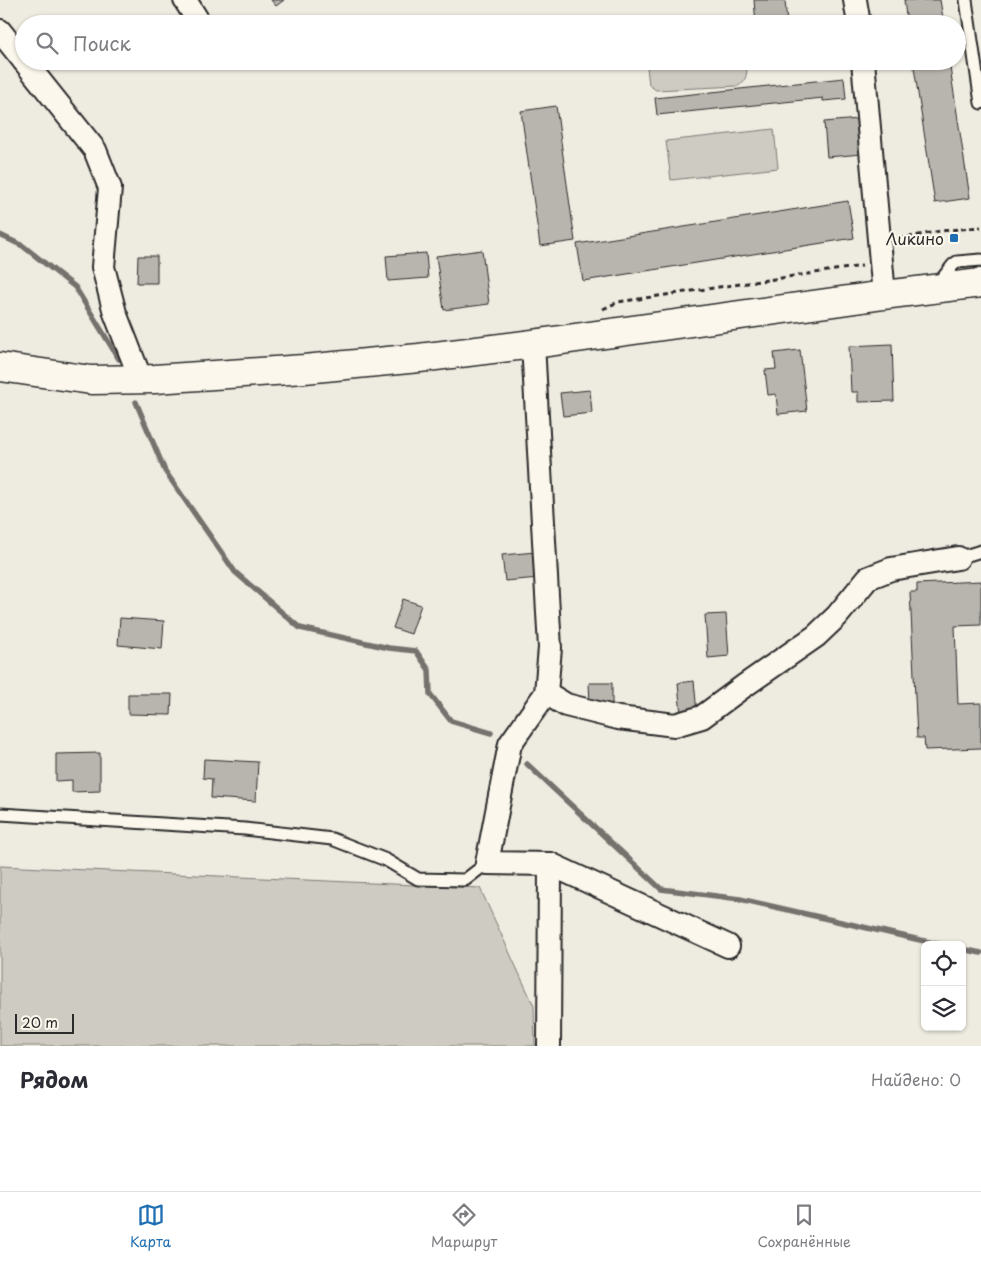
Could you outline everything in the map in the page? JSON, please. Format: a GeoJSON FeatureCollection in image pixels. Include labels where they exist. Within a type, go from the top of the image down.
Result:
{"type":"FeatureCollection","features":[{"type":"Feature","properties":{"kind":"street"},"geometry":{"type":"LineString","coordinates":[[185,0],[194,15]]}},
{"type":"Feature","properties":{"kind":"street"},"geometry":{"type":"LineString","coordinates":[[855,0],[858,15]]}},
{"type":"Feature","properties":{"kind":"street"},"geometry":{"type":"LineString","coordinates":[[0,31],[15,50]]}},
{"type":"Feature","properties":{"kind":"street"},"geometry":{"type":"LineString","coordinates":[[31,70],[95,150],[110,188],[103,267],[115,313],[141,380]]}},
{"type":"Feature","properties":{"kind":"street"},"geometry":{"type":"LineString","coordinates":[[864,70],[884,295]]}},
{"type":"Feature","properties":{"kind":"street"},"geometry":{"type":"LineString","coordinates":[[0,367],[91,380],[141,380],[304,369],[419,358],[533,344],[981,283]]}},
{"type":"Feature","properties":{"kind":"street"},"geometry":{"type":"LineString","coordinates":[[533,344],[550,648],[546,693],[510,744],[487,863],[550,864],[728,946]]}},
{"type":"Feature","properties":{"kind":"street"},"geometry":{"type":"LineString","coordinates":[[546,693],[566,706],[618,718],[674,725],[702,717],[816,636],[837,616],[868,578],[891,569],[958,558]]}},
{"type":"Feature","properties":{"kind":"street"},"geometry":{"type":"LineString","coordinates":[[549,1046],[550,864]]}},
{"type":"Feature","properties":{"kind":"lane"},"geometry":{"type":"LineString","coordinates":[[966,0],[981,102]]}},
{"type":"Feature","properties":{"kind":"lane"},"geometry":{"type":"LineString","coordinates":[[930,289],[938,284],[957,262],[981,260]]}},
{"type":"Feature","properties":{"kind":"lane"},"geometry":{"type":"LineString","coordinates":[[958,558],[981,552]]}},
{"type":"Feature","properties":{"kind":"lane"},"geometry":{"type":"LineString","coordinates":[[0,814],[246,829],[332,839],[386,860],[418,879],[465,880],[487,863]]}},
{"type":"Feature","properties":{"kind":"path"},"geometry":{"type":"LineString","coordinates":[[896,240],[940,231],[981,227]]}},
{"type":"Feature","properties":{"kind":"shaded area"},"geometry":{"type":"Polygon","coordinates":[[[647,70],[747,70],[745,79],[738,86],[656,90],[649,85],[647,70]]]}},
{"type":"Feature","properties":{"kind":"shaded area"},"geometry":{"type":"Polygon","coordinates":[[[774,129],[778,168],[671,180],[666,141],[774,129]]]}},
{"type":"Feature","properties":{"kind":"shaded area"},"geometry":{"type":"Polygon","coordinates":[[[0,866],[480,888],[534,1006],[535,1046],[0,1046],[0,866]]]}},
{"type":"Feature","properties":{"kind":"building"},"geometry":{"type":"Polygon","coordinates":[[[271,0],[284,0],[276,6],[271,0]]]}},
{"type":"Feature","properties":{"kind":"building"},"geometry":{"type":"Polygon","coordinates":[[[754,0],[785,0],[786,15],[755,15],[754,0]]]}},
{"type":"Feature","properties":{"kind":"building"},"geometry":{"type":"Polygon","coordinates":[[[904,0],[940,0],[942,15],[906,15],[904,0]]]}},
{"type":"Feature","properties":{"kind":"building"},"geometry":{"type":"Polygon","coordinates":[[[914,70],[950,70],[970,198],[935,203],[914,70]]]}},
{"type":"Feature","properties":{"kind":"building"},"geometry":{"type":"Polygon","coordinates":[[[844,78],[846,99],[823,101],[823,98],[657,115],[655,98],[844,78]]]}},
{"type":"Feature","properties":{"kind":"building"},"geometry":{"type":"Polygon","coordinates":[[[556,106],[575,241],[540,246],[521,111],[556,106]]]}},
{"type":"Feature","properties":{"kind":"building"},"geometry":{"type":"Polygon","coordinates":[[[859,119],[862,154],[827,157],[824,122],[859,119]]]}},
{"type":"Feature","properties":{"kind":"building"},"geometry":{"type":"Polygon","coordinates":[[[848,201],[854,238],[583,281],[577,244],[848,201]]]}},
{"type":"Feature","properties":{"kind":"building"},"geometry":{"type":"Polygon","coordinates":[[[482,250],[489,304],[444,310],[436,256],[482,250]]]}},
{"type":"Feature","properties":{"kind":"building"},"geometry":{"type":"Polygon","coordinates":[[[426,253],[428,278],[388,281],[386,256],[426,253]]]}},
{"type":"Feature","properties":{"kind":"building"},"geometry":{"type":"Polygon","coordinates":[[[138,256],[157,256],[157,283],[137,283],[138,256]]]}},
{"type":"Feature","properties":{"kind":"building"},"geometry":{"type":"Polygon","coordinates":[[[892,344],[894,401],[858,402],[858,392],[851,392],[849,346],[892,344]]]}},
{"type":"Feature","properties":{"kind":"building"},"geometry":{"type":"Polygon","coordinates":[[[800,350],[807,411],[778,414],[776,394],[768,395],[765,370],[776,369],[774,353],[800,350]]]}},
{"type":"Feature","properties":{"kind":"building"},"geometry":{"type":"Polygon","coordinates":[[[590,390],[592,413],[563,416],[560,393],[590,390]]]}},
{"type":"Feature","properties":{"kind":"building"},"geometry":{"type":"Polygon","coordinates":[[[536,552],[539,578],[505,581],[502,555],[536,552]]]}},
{"type":"Feature","properties":{"kind":"building"},"geometry":{"type":"Polygon","coordinates":[[[981,581],[981,625],[955,626],[958,704],[981,703],[981,748],[925,750],[924,738],[917,738],[910,592],[917,592],[917,584],[981,581]]]}},
{"type":"Feature","properties":{"kind":"building"},"geometry":{"type":"Polygon","coordinates":[[[403,599],[421,605],[411,634],[393,628],[403,599]]]}},
{"type":"Feature","properties":{"kind":"building"},"geometry":{"type":"Polygon","coordinates":[[[726,614],[729,656],[708,658],[705,615],[726,614]]]}},
{"type":"Feature","properties":{"kind":"building"},"geometry":{"type":"Polygon","coordinates":[[[120,618],[164,621],[162,649],[118,645],[120,618]]]}},
{"type":"Feature","properties":{"kind":"building"},"geometry":{"type":"Polygon","coordinates":[[[694,681],[697,713],[681,715],[678,683],[694,681]]]}},
{"type":"Feature","properties":{"kind":"building"},"geometry":{"type":"Polygon","coordinates":[[[589,683],[612,683],[612,704],[590,704],[589,683]]]}},
{"type":"Feature","properties":{"kind":"building"},"geometry":{"type":"Polygon","coordinates":[[[128,694],[172,694],[171,715],[128,714],[128,694]]]}},
{"type":"Feature","properties":{"kind":"building"},"geometry":{"type":"Polygon","coordinates":[[[100,753],[100,791],[72,792],[72,780],[56,781],[56,754],[100,753]]]}},
{"type":"Feature","properties":{"kind":"building"},"geometry":{"type":"Polygon","coordinates":[[[204,759],[258,762],[256,801],[211,798],[212,779],[203,778],[204,759]]]}},
{"type":"Feature","properties":{"kind":"waterway"},"geometry":{"type":"LineString","coordinates":[[0,235],[23,246],[75,287],[119,359]]}},
{"type":"Feature","properties":{"kind":"waterway"},"geometry":{"type":"LineString","coordinates":[[136,402],[165,471],[235,572],[300,628],[389,648],[416,651],[429,670],[430,694],[451,721],[491,733]]}},
{"type":"Feature","properties":{"kind":"waterway"},"geometry":{"type":"LineString","coordinates":[[527,764],[661,889],[740,899],[924,941]]}},
{"type":"Feature","properties":{"kind":"waterway"},"geometry":{"type":"LineString","coordinates":[[966,950],[981,953]]}},
{"type":"Feature","properties":{"kind":"place","name":"Ликино"},"geometry":{"type":"Point","coordinates":[954,238]}}]}
